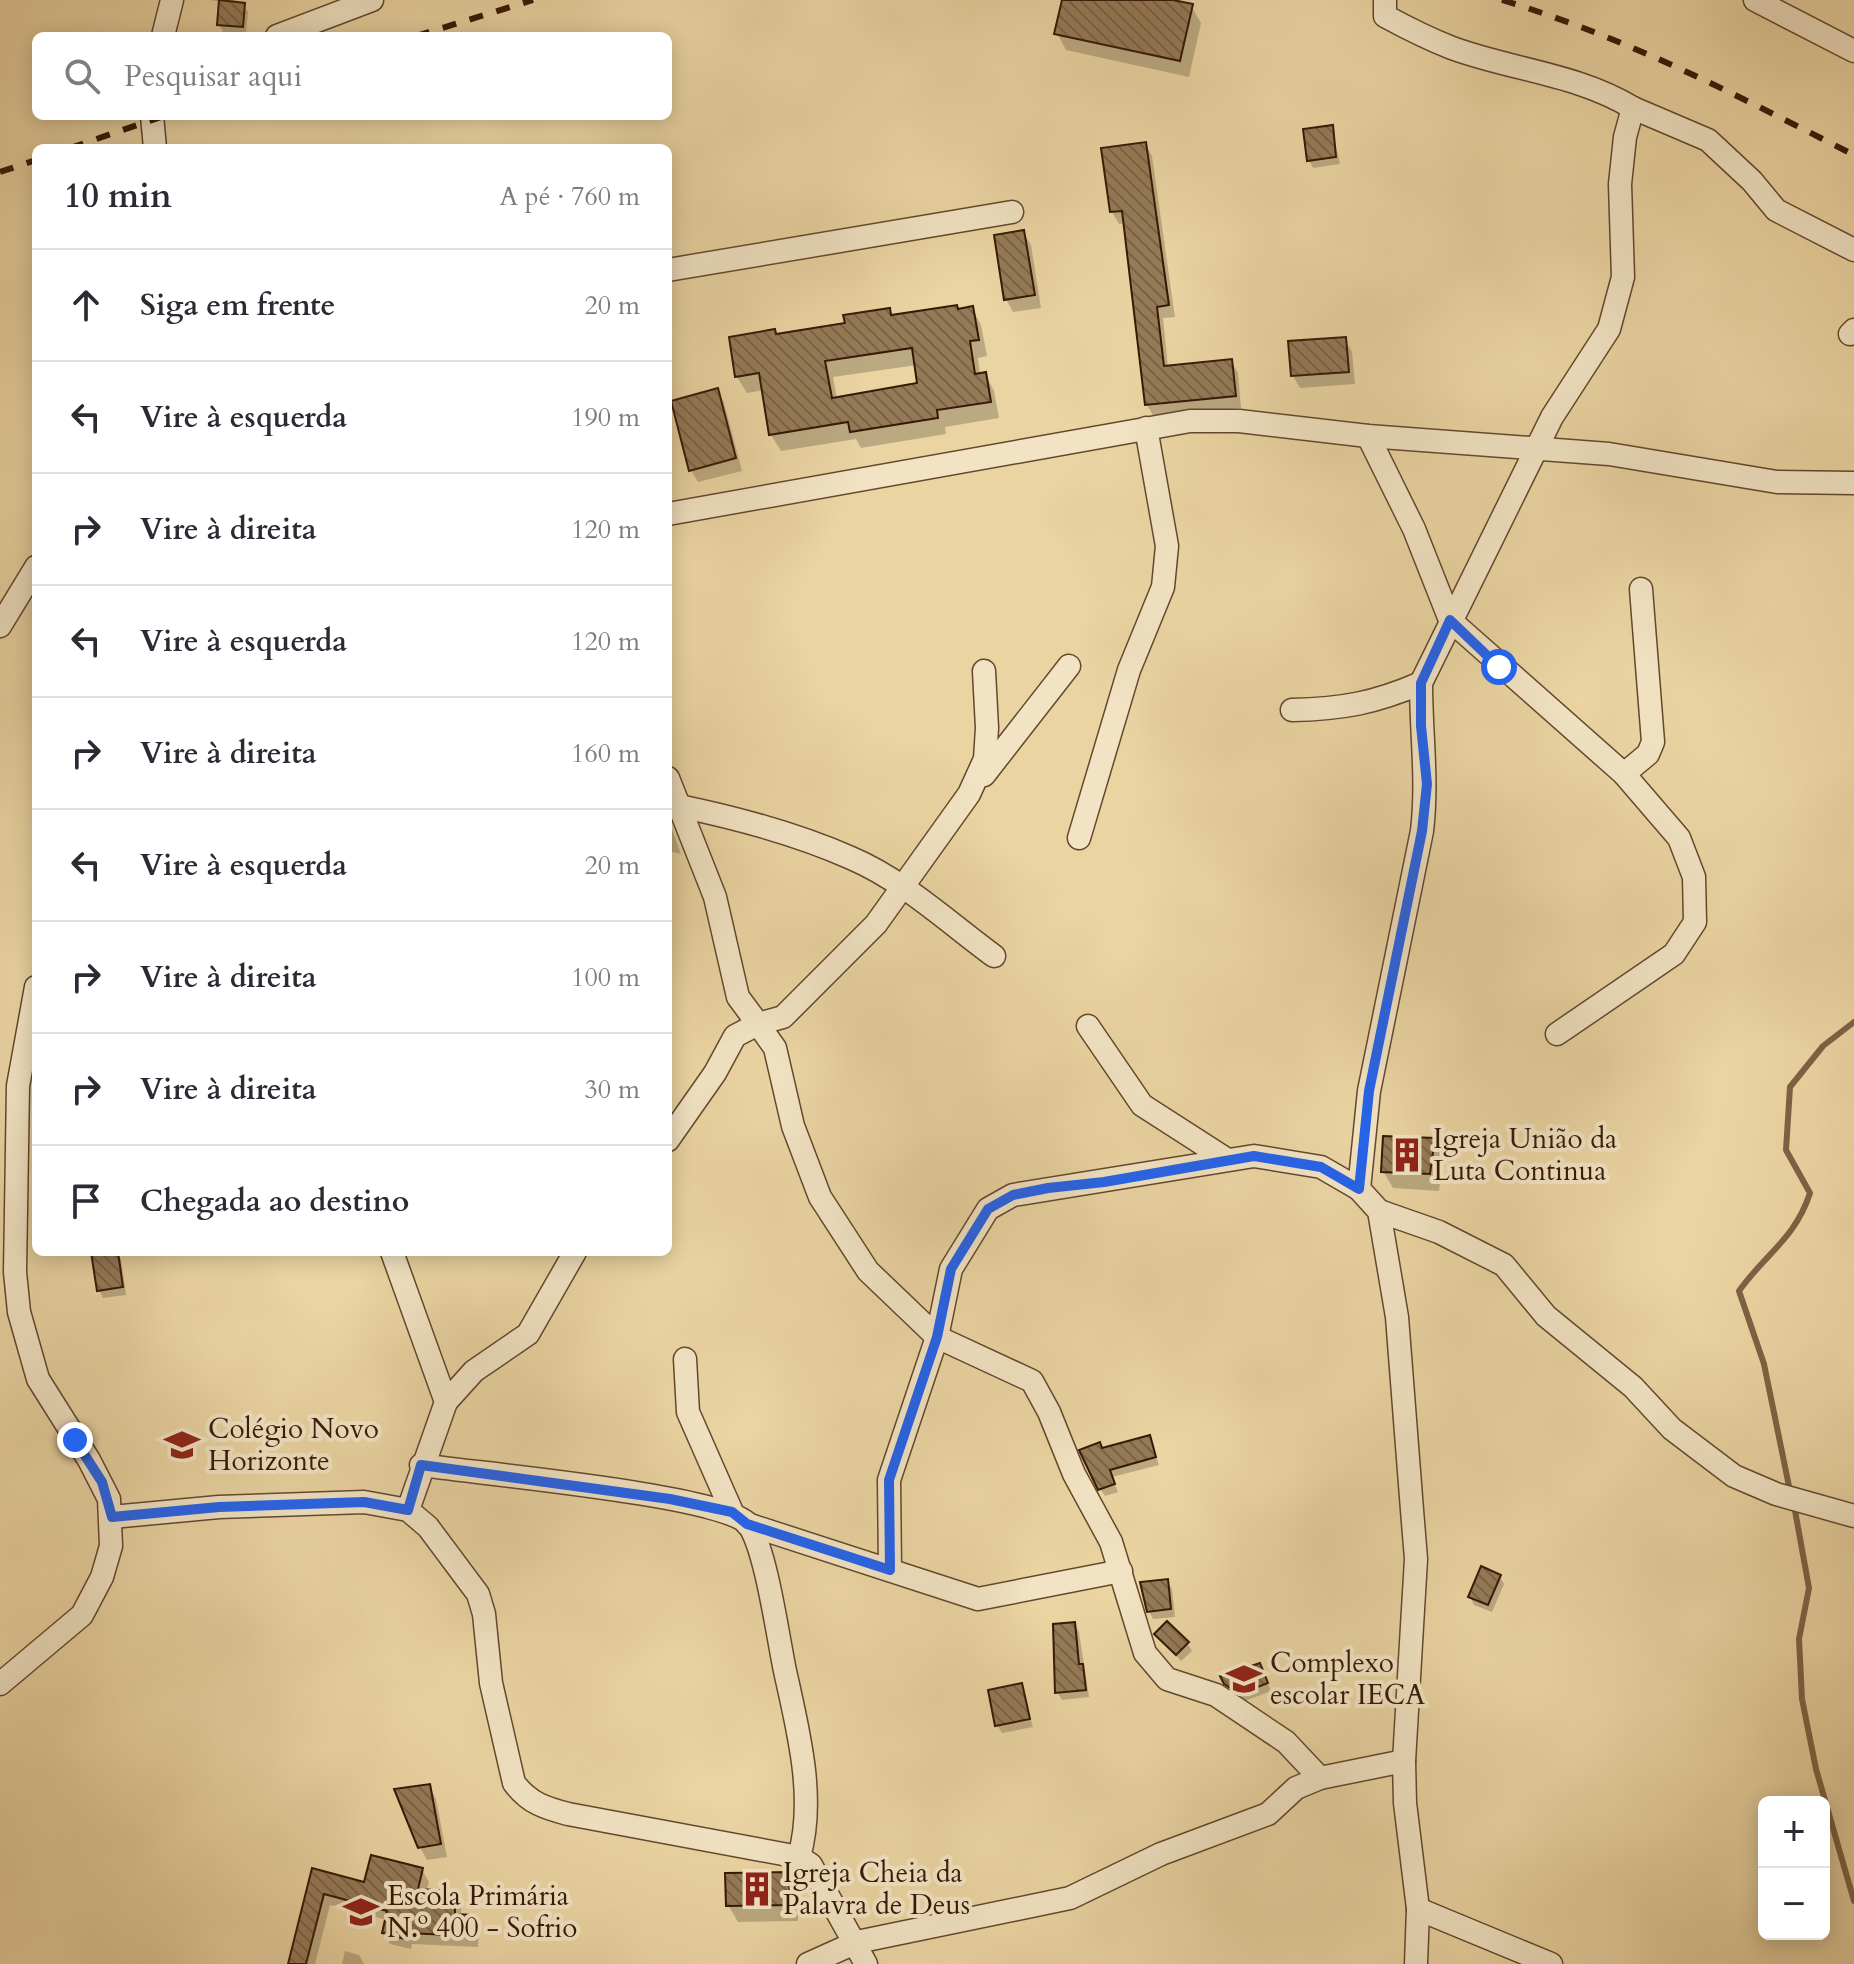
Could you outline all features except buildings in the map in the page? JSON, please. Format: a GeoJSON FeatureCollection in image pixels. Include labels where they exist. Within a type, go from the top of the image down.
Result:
{"type":"FeatureCollection","features":[{"type":"Feature","properties":{"kind":"street"},"geometry":{"type":"LineString","coordinates":[[164,32],[172,0]]}},
{"type":"Feature","properties":{"kind":"street"},"geometry":{"type":"LineString","coordinates":[[288,32],[372,0]]}},
{"type":"Feature","properties":{"kind":"street"},"geometry":{"type":"LineString","coordinates":[[1385,0],[1385,16],[1453,48],[1597,88],[1633,108],[1708,140],[1752,181],[1776,210],[1854,250]]}},
{"type":"Feature","properties":{"kind":"street"},"geometry":{"type":"LineString","coordinates":[[1755,0],[1854,51]]}},
{"type":"Feature","properties":{"kind":"street"},"geometry":{"type":"LineString","coordinates":[[1359,1189],[1369,1091],[1422,831],[1427,784],[1421,726],[1421,683],[1450,620],[1539,449],[1552,417],[1609,329],[1623,277],[1620,184],[1625,137],[1633,108]]}},
{"type":"Feature","properties":{"kind":"street"},"geometry":{"type":"LineString","coordinates":[[152,120],[155,144]]}},
{"type":"Feature","properties":{"kind":"street"},"geometry":{"type":"LineString","coordinates":[[672,269],[1012,212]]}},
{"type":"Feature","properties":{"kind":"street"},"geometry":{"type":"LineString","coordinates":[[672,513],[1190,421],[1239,421],[1368,436],[1609,454],[1777,482],[1854,483]]}},
{"type":"Feature","properties":{"kind":"street"},"geometry":{"type":"LineString","coordinates":[[1079,838],[1129,670],[1163,587],[1167,546],[1146,428]]}},
{"type":"Feature","properties":{"kind":"street"},"geometry":{"type":"LineString","coordinates":[[1368,436],[1414,529],[1450,620],[1624,774],[1679,838],[1694,877],[1695,922],[1674,954],[1557,1034]]}},
{"type":"Feature","properties":{"kind":"street"},"geometry":{"type":"LineString","coordinates":[[0,626],[32,574]]}},
{"type":"Feature","properties":{"kind":"street"},"geometry":{"type":"LineString","coordinates":[[1624,774],[1648,754],[1653,742],[1641,589]]}},
{"type":"Feature","properties":{"kind":"street"},"geometry":{"type":"LineString","coordinates":[[672,1134],[715,1073],[735,1036],[758,1024],[783,1017],[876,924],[969,794],[1069,666]]}},
{"type":"Feature","properties":{"kind":"street"},"geometry":{"type":"LineString","coordinates":[[969,794],[985,759],[984,671]]}},
{"type":"Feature","properties":{"kind":"street"},"geometry":{"type":"LineString","coordinates":[[1292,710],[1342,709],[1388,698],[1421,683]]}},
{"type":"Feature","properties":{"kind":"street"},"geometry":{"type":"LineString","coordinates":[[672,788],[715,897],[738,997],[775,1048],[793,1126],[820,1197],[868,1271],[937,1337],[1032,1381],[1049,1412],[1074,1474],[1111,1542],[1145,1653],[1167,1679],[1216,1695],[1286,1742],[1320,1778]]}},
{"type":"Feature","properties":{"kind":"street"},"geometry":{"type":"LineString","coordinates":[[679,806],[737,818],[852,858],[900,887],[994,956]]}},
{"type":"Feature","properties":{"kind":"street"},"geometry":{"type":"LineString","coordinates":[[1088,1026],[1142,1105],[1226,1159]]}},
{"type":"Feature","properties":{"kind":"street"},"geometry":{"type":"LineString","coordinates":[[0,1684],[82,1615],[102,1577],[111,1546],[112,1517],[102,1482],[38,1379],[19,1312],[16,1126],[18,1086],[32,1031]]}},
{"type":"Feature","properties":{"kind":"street"},"geometry":{"type":"LineString","coordinates":[[890,1570],[889,1480],[937,1337],[951,1269],[988,1209],[1013,1195],[1254,1156],[1321,1167],[1359,1189],[1379,1211],[1439,1232],[1504,1265],[1546,1316],[1633,1387],[1672,1429],[1734,1476],[1776,1494],[1854,1516]]}},
{"type":"Feature","properties":{"kind":"street"},"geometry":{"type":"LineString","coordinates":[[1379,1211],[1397,1317],[1416,1559],[1404,1761],[1405,1803],[1418,1909],[1416,1964]]}},
{"type":"Feature","properties":{"kind":"street"},"geometry":{"type":"LineString","coordinates":[[393,1256],[446,1402]]}},
{"type":"Feature","properties":{"kind":"street"},"geometry":{"type":"LineString","coordinates":[[408,1510],[421,1465],[446,1402],[474,1371],[528,1334],[573,1256]]}},
{"type":"Feature","properties":{"kind":"street"},"geometry":{"type":"LineString","coordinates":[[685,1359],[688,1412],[740,1518],[757,1543],[802,1766],[806,1832],[799,1857]]}},
{"type":"Feature","properties":{"kind":"street"},"geometry":{"type":"LineString","coordinates":[[421,1465],[670,1499],[740,1518],[978,1599],[1121,1571]]}},
{"type":"Feature","properties":{"kind":"street"},"geometry":{"type":"LineString","coordinates":[[112,1517],[219,1507],[364,1502],[408,1510],[428,1527],[478,1594],[484,1614],[491,1683],[514,1783],[524,1796],[539,1806],[568,1814],[799,1857],[811,1865],[857,1942],[866,1964]]}},
{"type":"Feature","properties":{"kind":"street"},"geometry":{"type":"LineString","coordinates":[[808,1964],[857,1942],[1070,1898],[1161,1854],[1268,1814],[1296,1788],[1320,1778],[1404,1761]]}},
{"type":"Feature","properties":{"kind":"street"},"geometry":{"type":"LineString","coordinates":[[1418,1909],[1551,1964]]}},
{"type":"Feature","properties":{"kind":"waterway"},"geometry":{"type":"LineString","coordinates":[[1790,1491],[1764,1364],[1739,1291],[1788,1234],[1810,1193],[1786,1150],[1790,1087],[1823,1046],[1854,1022]]}},
{"type":"Feature","properties":{"kind":"waterway"},"geometry":{"type":"LineString","coordinates":[[1794,1505],[1809,1588],[1799,1639],[1802,1699],[1816,1769],[1854,1901]]}},
{"type":"Feature","properties":{"kind":"railway"},"geometry":{"type":"LineString","coordinates":[[429,32],[533,0]]}},
{"type":"Feature","properties":{"kind":"railway"},"geometry":{"type":"LineString","coordinates":[[1502,0],[1639,50],[1854,155]]}},
{"type":"Feature","properties":{"kind":"railway"},"geometry":{"type":"LineString","coordinates":[[82,144],[152,120]]}},
{"type":"Feature","properties":{"kind":"railway"},"geometry":{"type":"LineString","coordinates":[[0,172],[32,161]]}},
{"type":"Feature","properties":{"kind":"place","name":"Igreja União da Luta Continua"},"geometry":{"type":"Point","coordinates":[1407,1155]}},
{"type":"Feature","properties":{"kind":"place","name":"Colégio Novo Horizonte"},"geometry":{"type":"Point","coordinates":[182,1445]}},
{"type":"Feature","properties":{"kind":"place","name":"Complexo escolar IECA"},"geometry":{"type":"Point","coordinates":[1244,1679]}},
{"type":"Feature","properties":{"kind":"place","name":"Igreja Cheia da Palavra de Deus"},"geometry":{"type":"Point","coordinates":[757,1889]}},
{"type":"Feature","properties":{"kind":"place","name":"Escola Primária N.º 400 - Sofrio"},"geometry":{"type":"Point","coordinates":[361,1912]}},
{"type":"Feature","properties":{"kind":"route"},"geometry":{"type":"LineString","coordinates":[[75,1440],[102,1482],[112,1517],[219,1507],[364,1502],[408,1510],[421,1465],[670,1499],[732,1512],[747,1524],[890,1570],[889,1480],[937,1337],[951,1269],[988,1209],[1013,1195],[1048,1188],[1104,1182],[1254,1156],[1321,1167],[1359,1189],[1369,1091],[1422,831],[1427,784],[1421,726],[1421,683],[1450,620],[1499,667]]}}]}
